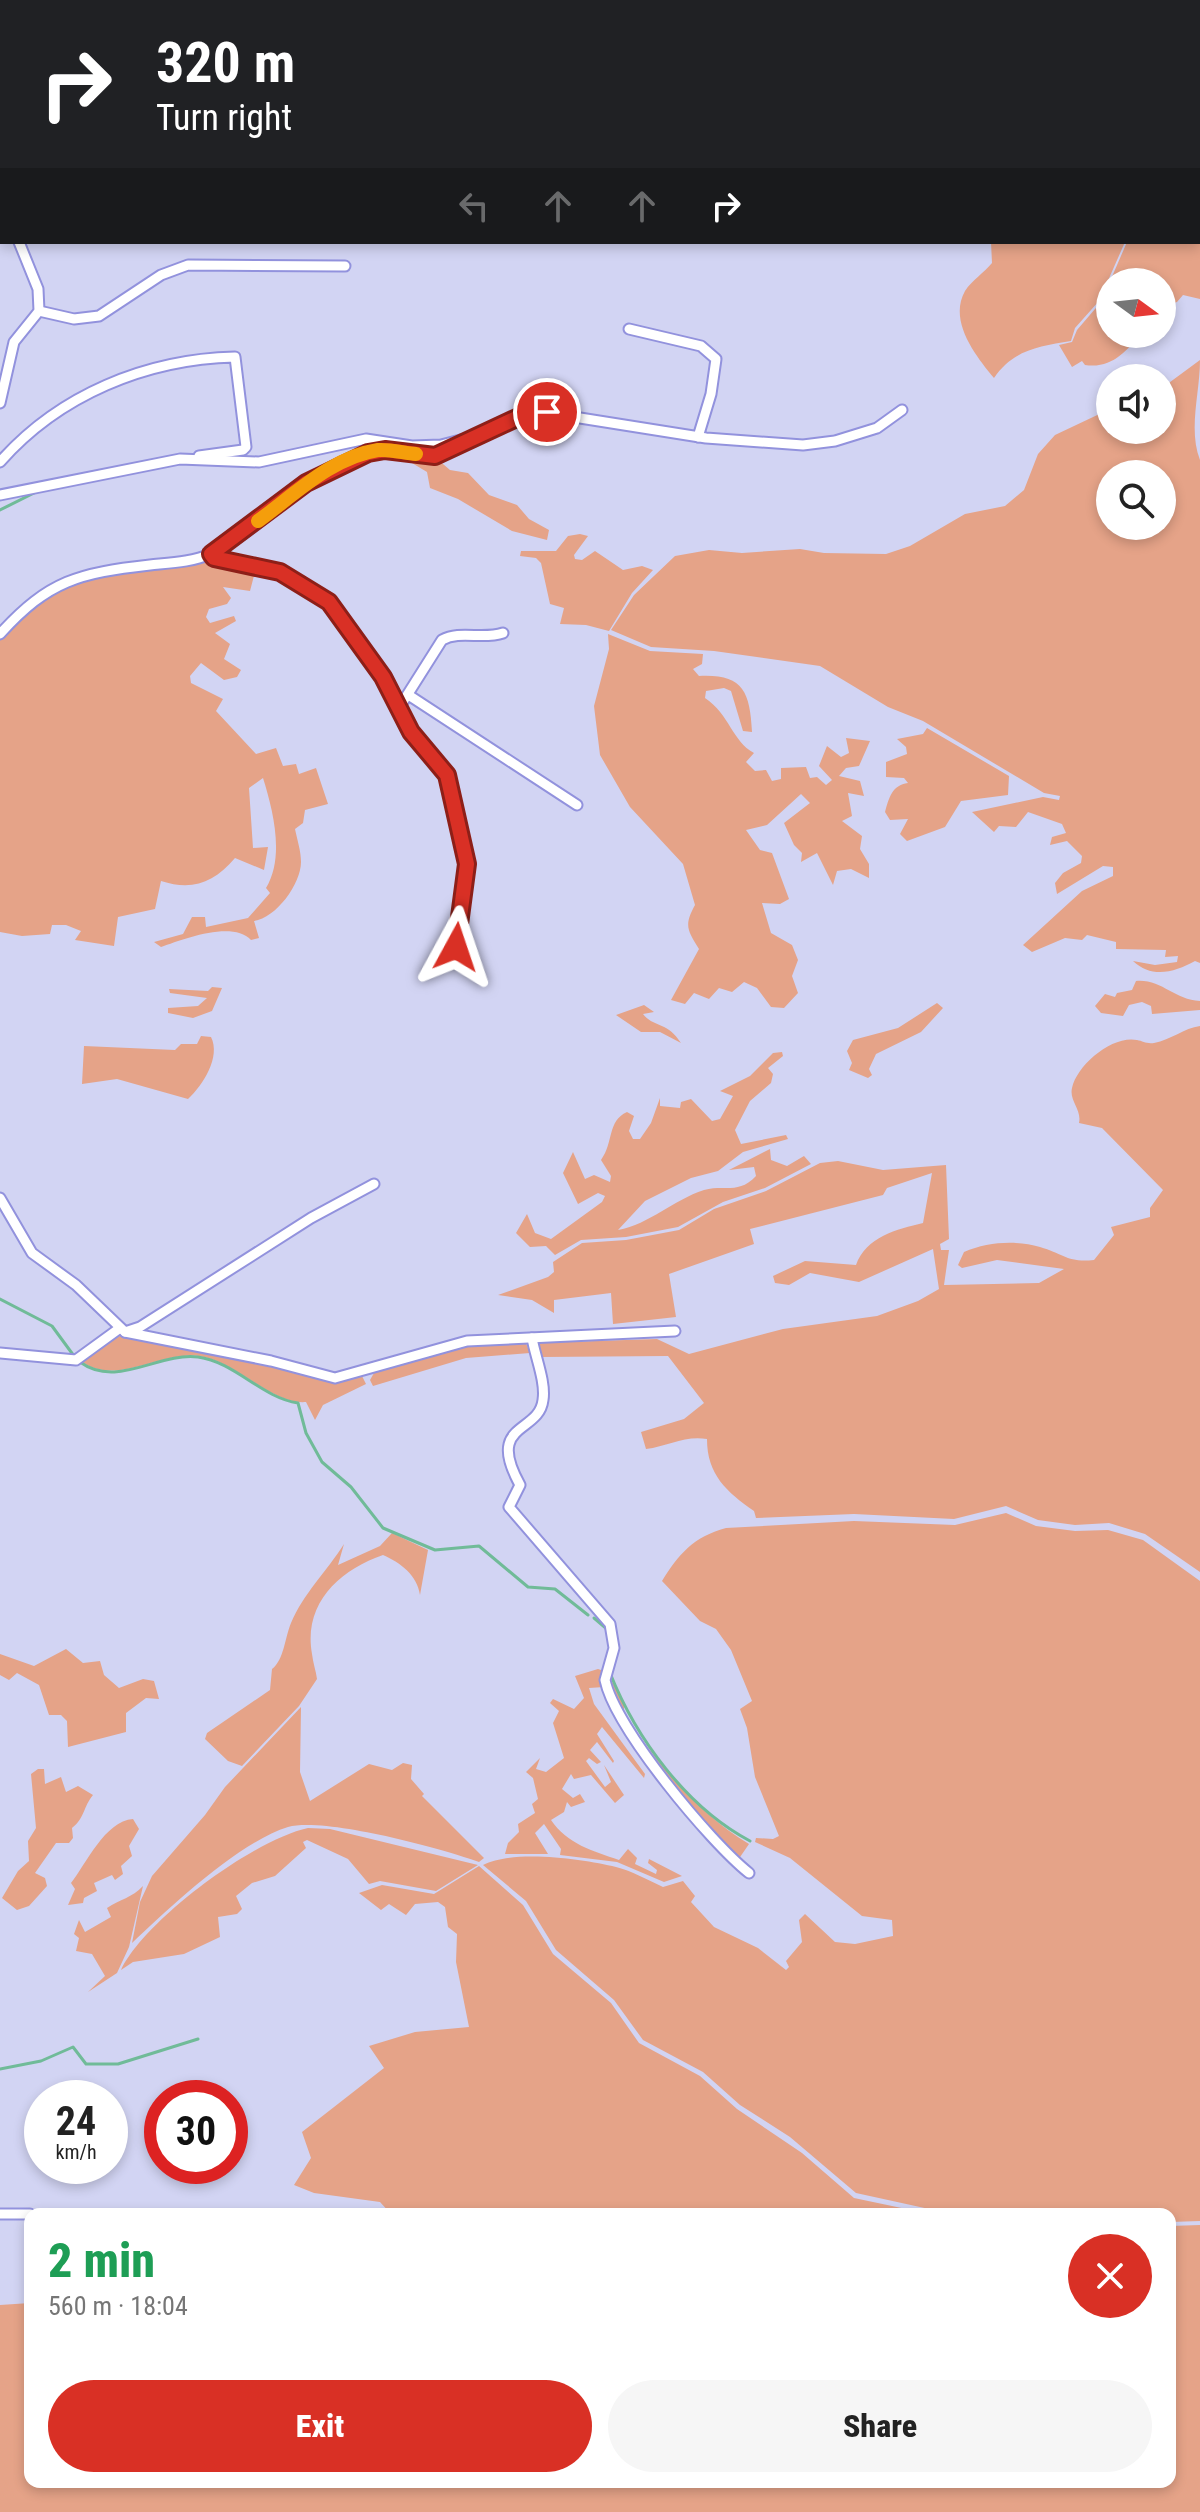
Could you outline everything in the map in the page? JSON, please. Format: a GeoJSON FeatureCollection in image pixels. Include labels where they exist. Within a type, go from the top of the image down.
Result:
{"type":"FeatureCollection","features":[{"type":"Feature","properties":{"kind":"street"},"geometry":{"type":"LineString","coordinates":[[0,403],[14,342],[39,311],[38,289],[20,244]]}},
{"type":"Feature","properties":{"kind":"street"},"geometry":{"type":"LineString","coordinates":[[39,311],[74,319],[99,316],[161,275],[188,265],[345,266]]}},
{"type":"Feature","properties":{"kind":"street"},"geometry":{"type":"LineString","coordinates":[[629,329],[701,346],[716,359],[711,394],[698,437]]}},
{"type":"Feature","properties":{"kind":"street"},"geometry":{"type":"LineString","coordinates":[[0,462],[22,437],[75,398],[105,385],[176,364],[235,357],[246,447],[0,495]]}},
{"type":"Feature","properties":{"kind":"street"},"geometry":{"type":"LineString","coordinates":[[0,634],[40,594],[52,587],[120,568],[211,554],[306,483],[378,450],[435,456],[536,411],[698,437],[819,444],[877,428],[902,410]]}},
{"type":"Feature","properties":{"kind":"street"},"geometry":{"type":"LineString","coordinates":[[180,459],[259,462],[366,439],[427,447],[472,437]]}},
{"type":"Feature","properties":{"kind":"street"},"geometry":{"type":"LineString","coordinates":[[211,554],[214,558],[280,572],[329,602],[375,665],[411,732],[447,775],[467,864],[456,947]]}},
{"type":"Feature","properties":{"kind":"street"},"geometry":{"type":"LineString","coordinates":[[399,708],[410,696],[442,640],[450,636],[481,638],[503,633]]}},
{"type":"Feature","properties":{"kind":"street"},"geometry":{"type":"LineString","coordinates":[[410,696],[577,805]]}},
{"type":"Feature","properties":{"kind":"street"},"geometry":{"type":"LineString","coordinates":[[0,1353],[76,1360],[122,1330],[140,1327],[311,1218],[374,1184]]}},
{"type":"Feature","properties":{"kind":"street"},"geometry":{"type":"LineString","coordinates":[[0,1198],[32,1253],[76,1285],[122,1330],[271,1361],[335,1378],[467,1341],[675,1331]]}},
{"type":"Feature","properties":{"kind":"street"},"geometry":{"type":"LineString","coordinates":[[532,1338],[543,1400],[537,1413],[511,1439],[509,1463],[520,1485],[509,1507],[610,1624],[614,1648],[605,1680],[627,1728],[722,1851],[749,1873]]}},
{"type":"Feature","properties":{"kind":"street"},"geometry":{"type":"LineString","coordinates":[[0,2214],[24,2214]]}},
{"type":"Feature","properties":{"kind":"shaded area"},"geometry":{"type":"Polygon","coordinates":[[[991,244],[1124,244],[1114,268],[1096,268],[1096,304],[1075,328],[1071,341],[1018,355],[994,378],[966,338],[962,326],[961,302],[971,283],[992,263],[991,244]]]}},
{"type":"Feature","properties":{"kind":"shaded area"},"geometry":{"type":"Polygon","coordinates":[[[1126,244],[1200,244],[1200,299],[1183,295],[1176,302],[1176,268],[1116,268],[1126,244]]]}},
{"type":"Feature","properties":{"kind":"shaded area"},"geometry":{"type":"Polygon","coordinates":[[[1096,308],[1096,348],[1128,348],[1103,364],[1085,365],[1082,361],[1072,367],[1059,345],[1072,342],[1077,330],[1096,308]]]}},
{"type":"Feature","properties":{"kind":"shaded area"},"geometry":{"type":"Polygon","coordinates":[[[1200,360],[1195,436],[1200,460],[1200,963],[1195,961],[1164,972],[1148,970],[1133,961],[1155,965],[1177,962],[1178,956],[1165,957],[1166,950],[1116,949],[1116,942],[1087,935],[1082,940],[1065,938],[1032,952],[1023,945],[1082,891],[1113,876],[1113,867],[1103,866],[1057,894],[1055,883],[1063,873],[1081,863],[1082,856],[1067,841],[1050,845],[1052,837],[1066,833],[1062,824],[1028,812],[1016,827],[999,826],[994,832],[972,812],[1043,797],[1059,800],[1060,796],[1044,793],[923,721],[888,707],[820,666],[714,651],[651,647],[611,630],[634,595],[675,556],[709,550],[742,553],[800,549],[824,553],[886,554],[910,546],[965,514],[1005,506],[1024,490],[1038,454],[1055,435],[1096,416],[1096,444],[1176,444],[1176,378],[1200,360]]]}},
{"type":"Feature","properties":{"kind":"shaded area"},"geometry":{"type":"Polygon","coordinates":[[[414,457],[436,458],[450,470],[468,473],[489,495],[517,505],[529,519],[549,530],[547,540],[512,531],[458,499],[430,488],[427,472],[412,463],[414,457]]]}},
{"type":"Feature","properties":{"kind":"shaded area"},"geometry":{"type":"Polygon","coordinates":[[[568,536],[588,536],[574,555],[575,559],[582,560],[595,551],[623,570],[642,566],[653,570],[632,593],[609,631],[586,625],[560,624],[564,608],[550,604],[541,563],[536,558],[520,556],[521,551],[556,551],[568,536]]]}},
{"type":"Feature","properties":{"kind":"shaded area"},"geometry":{"type":"Polygon","coordinates":[[[209,560],[256,568],[250,591],[223,587],[231,598],[227,604],[209,609],[206,617],[210,623],[234,616],[236,621],[215,633],[230,644],[224,659],[241,670],[237,677],[224,680],[201,663],[190,676],[191,683],[223,699],[216,711],[256,754],[276,748],[283,766],[296,764],[299,774],[316,768],[328,804],[305,810],[303,823],[295,829],[301,862],[292,890],[271,914],[254,921],[259,938],[251,940],[243,934],[220,931],[161,947],[154,942],[183,934],[192,917],[205,917],[206,927],[248,918],[270,893],[266,888],[272,876],[276,848],[263,778],[249,788],[253,848],[268,847],[264,870],[235,858],[219,874],[202,883],[183,885],[161,881],[155,909],[118,917],[114,946],[75,940],[81,931],[66,925],[52,925],[50,934],[22,936],[0,932],[0,638],[57,588],[121,570],[209,560]]]}},
{"type":"Feature","properties":{"kind":"shaded area"},"geometry":{"type":"Polygon","coordinates":[[[608,634],[650,651],[703,654],[702,664],[693,669],[699,676],[725,678],[741,688],[749,705],[752,732],[743,731],[731,691],[724,688],[706,691],[705,698],[754,753],[746,762],[755,771],[766,770],[772,781],[781,779],[781,768],[806,767],[810,778],[817,777],[826,785],[832,780],[819,766],[827,746],[841,757],[849,753],[846,738],[870,741],[859,766],[846,768],[839,776],[860,781],[864,796],[848,793],[852,816],[842,821],[862,836],[860,849],[869,864],[869,878],[851,869],[837,871],[833,885],[817,853],[801,862],[802,853],[794,845],[784,823],[810,803],[801,794],[767,825],[746,830],[760,850],[772,853],[789,899],[780,904],[762,903],[771,933],[792,945],[798,960],[792,976],[798,993],[784,1008],[771,1007],[757,988],[744,982],[732,992],[719,988],[709,999],[694,993],[685,1004],[671,1000],[699,949],[688,927],[695,905],[683,864],[630,807],[600,755],[594,706],[609,649],[608,634]]]}},
{"type":"Feature","properties":{"kind":"shaded area"},"geometry":{"type":"Polygon","coordinates":[[[927,728],[1009,776],[1008,795],[961,801],[945,827],[907,841],[900,834],[908,819],[890,820],[885,812],[895,789],[908,783],[904,778],[886,777],[886,762],[907,754],[906,747],[897,739],[923,734],[927,728]]]}},
{"type":"Feature","properties":{"kind":"shaded area"},"geometry":{"type":"Polygon","coordinates":[[[1136,981],[1153,983],[1200,1001],[1200,1010],[1152,1014],[1151,1006],[1142,1002],[1129,1005],[1123,1016],[1101,1013],[1095,1006],[1105,994],[1115,997],[1117,993],[1132,990],[1136,981]]]}},
{"type":"Feature","properties":{"kind":"shaded area"},"geometry":{"type":"Polygon","coordinates":[[[212,987],[222,988],[212,1011],[193,1018],[168,1013],[168,1008],[198,1006],[207,998],[170,993],[169,989],[208,991],[212,987]]]}},
{"type":"Feature","properties":{"kind":"shaded area"},"geometry":{"type":"Polygon","coordinates":[[[937,1003],[943,1008],[921,1032],[876,1054],[869,1069],[872,1075],[868,1078],[849,1070],[852,1063],[847,1051],[853,1040],[898,1028],[937,1003]]]}},
{"type":"Feature","properties":{"kind":"shaded area"},"geometry":{"type":"Polygon","coordinates":[[[644,1005],[654,1012],[643,1014],[671,1031],[681,1043],[660,1032],[641,1032],[616,1015],[644,1005]]]}},
{"type":"Feature","properties":{"kind":"shaded area"},"geometry":{"type":"Polygon","coordinates":[[[1200,1026],[1200,1572],[1145,1534],[1109,1523],[1075,1525],[1038,1520],[1006,1506],[954,1519],[854,1514],[756,1518],[754,1511],[735,1497],[715,1473],[707,1439],[684,1440],[646,1449],[641,1432],[684,1419],[704,1403],[668,1356],[541,1357],[534,1343],[657,1339],[689,1354],[783,1329],[877,1316],[918,1301],[939,1289],[933,1249],[859,1282],[810,1273],[789,1285],[775,1283],[773,1276],[805,1261],[856,1265],[867,1247],[875,1241],[923,1223],[932,1173],[887,1188],[883,1195],[750,1229],[754,1244],[669,1274],[676,1317],[613,1324],[611,1293],[554,1300],[554,1313],[532,1300],[498,1295],[548,1277],[554,1272],[553,1262],[582,1243],[626,1240],[679,1230],[714,1209],[766,1191],[820,1163],[838,1161],[883,1170],[946,1165],[949,1239],[940,1244],[941,1250],[949,1250],[944,1285],[1039,1283],[1064,1269],[997,1260],[962,1268],[958,1265],[964,1252],[1002,1243],[1021,1243],[1072,1259],[1094,1260],[1114,1235],[1111,1227],[1150,1217],[1150,1208],[1163,1190],[1102,1128],[1079,1123],[1072,1088],[1088,1061],[1117,1042],[1137,1040],[1154,1043],[1200,1026]]]}},
{"type":"Feature","properties":{"kind":"shaded area"},"geometry":{"type":"Polygon","coordinates":[[[201,1036],[211,1037],[214,1053],[205,1079],[188,1099],[117,1079],[82,1084],[84,1046],[175,1050],[181,1044],[197,1044],[201,1036]]]}},
{"type":"Feature","properties":{"kind":"shaded area"},"geometry":{"type":"Polygon","coordinates":[[[782,1052],[783,1056],[768,1068],[773,1074],[771,1083],[750,1101],[735,1130],[741,1144],[786,1135],[788,1139],[743,1152],[718,1171],[691,1178],[645,1201],[618,1230],[641,1223],[704,1190],[737,1187],[749,1182],[756,1176],[754,1167],[729,1170],[770,1149],[771,1160],[787,1166],[804,1156],[811,1164],[765,1188],[723,1202],[678,1227],[626,1237],[581,1240],[555,1255],[546,1246],[530,1247],[516,1233],[527,1214],[535,1233],[551,1239],[602,1202],[605,1196],[598,1193],[578,1204],[563,1173],[573,1152],[585,1179],[594,1175],[610,1182],[611,1176],[601,1160],[613,1126],[621,1116],[627,1112],[634,1116],[629,1131],[633,1139],[640,1139],[651,1123],[660,1098],[660,1106],[680,1108],[681,1102],[691,1099],[712,1121],[720,1119],[733,1096],[720,1091],[750,1076],[773,1053],[782,1052]]]}},
{"type":"Feature","properties":{"kind":"shaded area"},"geometry":{"type":"Polygon","coordinates":[[[123,1334],[273,1364],[335,1381],[362,1376],[366,1384],[323,1405],[315,1420],[306,1402],[280,1397],[227,1366],[199,1356],[169,1358],[122,1370],[93,1368],[80,1360],[123,1334]]]}},
{"type":"Feature","properties":{"kind":"shaded area"},"geometry":{"type":"Polygon","coordinates":[[[525,1341],[530,1353],[466,1358],[373,1386],[370,1380],[374,1373],[471,1345],[525,1341]]]}},
{"type":"Feature","properties":{"kind":"shaded area"},"geometry":{"type":"Polygon","coordinates":[[[1006,1513],[1036,1526],[1075,1531],[1108,1530],[1143,1540],[1200,1581],[1200,2221],[1176,2222],[1176,2208],[925,2208],[856,2193],[790,2137],[740,2105],[703,2072],[643,2040],[614,2000],[556,1950],[526,1901],[483,1865],[512,1857],[549,1857],[616,1867],[663,1887],[683,1881],[695,1896],[691,1902],[714,1927],[758,1948],[786,1970],[789,1967],[786,1961],[802,1942],[799,1920],[805,1914],[835,1942],[855,1944],[893,1936],[892,1920],[862,1916],[790,1858],[755,1842],[756,1838],[773,1839],[779,1836],[755,1777],[747,1728],[740,1709],[752,1701],[731,1650],[716,1629],[700,1621],[662,1581],[688,1548],[704,1536],[726,1528],[854,1521],[955,1525],[1006,1513]]]}},
{"type":"Feature","properties":{"kind":"shaded area"},"geometry":{"type":"Polygon","coordinates":[[[392,1533],[428,1550],[420,1595],[407,1570],[383,1555],[339,1580],[328,1591],[313,1620],[312,1657],[317,1679],[299,1706],[242,1766],[228,1761],[205,1739],[207,1733],[270,1690],[272,1669],[282,1654],[296,1612],[344,1544],[338,1565],[380,1546],[392,1533]]]}},
{"type":"Feature","properties":{"kind":"shaded area"},"geometry":{"type":"Polygon","coordinates":[[[66,1649],[83,1663],[100,1661],[104,1675],[119,1688],[143,1679],[154,1681],[159,1699],[146,1698],[126,1713],[126,1732],[68,1747],[67,1721],[61,1715],[49,1715],[39,1685],[17,1673],[9,1680],[0,1675],[0,1654],[34,1666],[66,1649]]]}},
{"type":"Feature","properties":{"kind":"shaded area"},"geometry":{"type":"Polygon","coordinates":[[[598,1669],[604,1671],[604,1687],[589,1688],[594,1704],[645,1774],[644,1778],[602,1727],[597,1734],[614,1761],[597,1742],[590,1750],[601,1762],[597,1764],[589,1758],[586,1761],[605,1787],[611,1782],[604,1765],[624,1795],[615,1803],[591,1775],[574,1779],[571,1774],[562,1789],[573,1798],[580,1794],[585,1802],[571,1807],[567,1802],[564,1812],[551,1820],[565,1835],[590,1850],[619,1860],[628,1849],[637,1858],[635,1864],[656,1874],[657,1870],[648,1863],[649,1859],[682,1876],[664,1882],[617,1862],[560,1855],[561,1849],[544,1824],[535,1833],[548,1854],[505,1854],[508,1843],[519,1832],[518,1824],[535,1813],[532,1804],[538,1799],[533,1778],[526,1772],[540,1758],[536,1769],[546,1772],[564,1758],[553,1723],[559,1711],[550,1703],[553,1699],[574,1709],[584,1698],[575,1676],[598,1669]]]}},
{"type":"Feature","properties":{"kind":"shaded area"},"geometry":{"type":"Polygon","coordinates":[[[608,1674],[624,1704],[624,1713],[617,1699],[608,1674]]]}},
{"type":"Feature","properties":{"kind":"shaded area"},"geometry":{"type":"Polygon","coordinates":[[[301,1707],[300,1772],[310,1801],[369,1764],[392,1770],[403,1763],[412,1765],[411,1779],[424,1794],[422,1796],[484,1858],[479,1862],[411,1842],[354,1830],[328,1826],[288,1827],[227,1861],[132,1943],[140,1902],[152,1876],[225,1787],[301,1707]]]}},
{"type":"Feature","properties":{"kind":"shaded area"},"geometry":{"type":"Polygon","coordinates":[[[625,1716],[679,1786],[712,1818],[749,1844],[738,1860],[723,1850],[642,1745],[625,1716]]]}},
{"type":"Feature","properties":{"kind":"shaded area"},"geometry":{"type":"Polygon","coordinates":[[[44,1769],[45,1784],[61,1777],[66,1792],[78,1786],[93,1795],[72,1828],[73,1838],[69,1843],[56,1843],[35,1873],[45,1878],[47,1886],[29,1906],[17,1910],[2,1898],[18,1871],[29,1861],[28,1841],[36,1828],[31,1774],[44,1769]]]}},
{"type":"Feature","properties":{"kind":"shaded area"},"geometry":{"type":"Polygon","coordinates":[[[133,1819],[139,1829],[129,1846],[132,1856],[121,1866],[123,1874],[115,1880],[112,1875],[94,1883],[97,1891],[84,1898],[83,1903],[68,1905],[75,1889],[71,1883],[97,1845],[114,1827],[133,1819]]]}},
{"type":"Feature","properties":{"kind":"shaded area"},"geometry":{"type":"Polygon","coordinates":[[[308,1828],[330,1829],[478,1865],[436,1891],[380,1881],[369,1884],[348,1859],[307,1840],[303,1842],[306,1848],[275,1876],[252,1883],[236,1896],[242,1909],[237,1914],[218,1917],[220,1937],[184,1954],[133,1962],[121,1970],[153,1928],[203,1885],[259,1848],[308,1828]]]}},
{"type":"Feature","properties":{"kind":"shaded area"},"geometry":{"type":"Polygon","coordinates":[[[479,1866],[523,1905],[553,1954],[611,2003],[639,2043],[700,2076],[737,2109],[802,2153],[854,2198],[902,2208],[386,2208],[380,2202],[314,2193],[294,2185],[311,2158],[302,2132],[384,2068],[369,2046],[415,2032],[469,2027],[456,1962],[457,1934],[448,1927],[445,1907],[438,1902],[415,1904],[406,1915],[389,1904],[381,1910],[359,1893],[382,1885],[434,1894],[479,1866]]]}},
{"type":"Feature","properties":{"kind":"shaded area"},"geometry":{"type":"Polygon","coordinates":[[[143,1886],[129,1947],[117,1973],[88,1992],[105,1976],[92,1954],[76,1951],[79,1938],[74,1934],[79,1920],[85,1932],[111,1917],[107,1908],[143,1886]]]}},
{"type":"Feature","properties":{"kind":"shaded area"},"geometry":{"type":"Polygon","coordinates":[[[1200,2225],[1200,2512],[0,2512],[0,2305],[24,2303],[24,2488],[1176,2488],[1176,2226],[1200,2225]]]}},
{"type":"Feature","properties":{"kind":"waterway"},"geometry":{"type":"LineString","coordinates":[[0,510],[38,491]]}},
{"type":"Feature","properties":{"kind":"waterway"},"geometry":{"type":"LineString","coordinates":[[0,1299],[52,1326],[74,1356]]}},
{"type":"Feature","properties":{"kind":"waterway"},"geometry":{"type":"LineString","coordinates":[[80,1362],[108,1372],[183,1357],[198,1357],[224,1366],[272,1394],[298,1403],[306,1433],[322,1462],[351,1487],[383,1528],[435,1550],[479,1546],[528,1587],[555,1589],[588,1615]]}},
{"type":"Feature","properties":{"kind":"waterway"},"geometry":{"type":"LineString","coordinates":[[594,1618],[608,1630]]}},
{"type":"Feature","properties":{"kind":"waterway"},"geometry":{"type":"LineString","coordinates":[[610,1673],[634,1722],[666,1769],[705,1810],[750,1841]]}},
{"type":"Feature","properties":{"kind":"waterway"},"geometry":{"type":"LineString","coordinates":[[0,2069],[41,2061],[73,2047],[86,2064],[118,2064],[198,2039]]}},
{"type":"Feature","properties":{"kind":"slow traffic"},"geometry":{"type":"LineString","coordinates":[[258,521],[306,483],[368,453],[385,450],[416,454]]}},
{"type":"Feature","properties":{"kind":"route"},"geometry":{"type":"LineString","coordinates":[[456,947],[459,906],[467,864],[447,775],[411,732],[383,677],[329,602],[295,578],[264,566],[214,558],[211,554],[273,511],[306,483],[368,453],[385,450],[435,456],[523,415],[547,412]]}}]}
